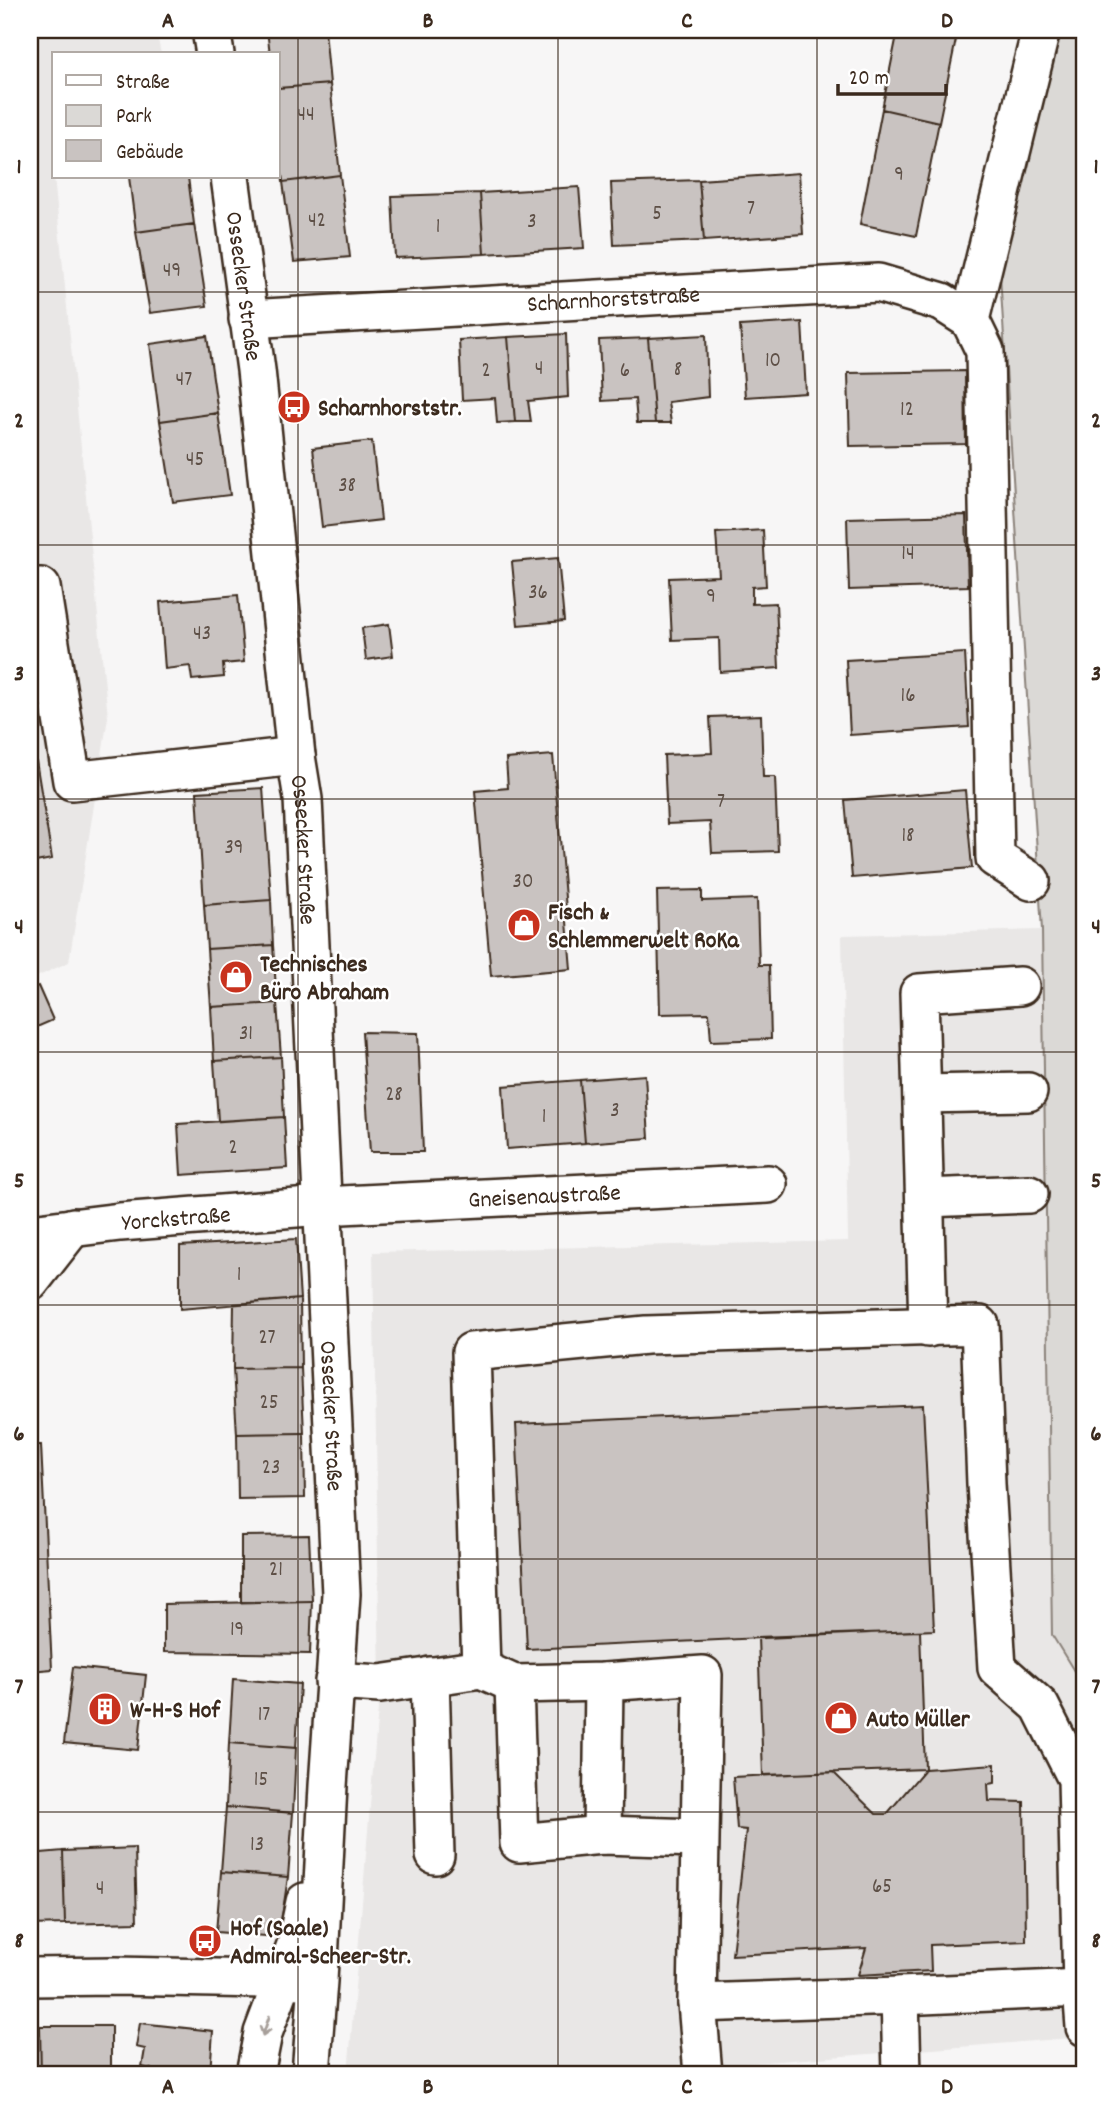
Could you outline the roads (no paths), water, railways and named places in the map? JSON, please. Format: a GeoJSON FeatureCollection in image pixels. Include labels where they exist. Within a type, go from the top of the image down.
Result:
{"type":"FeatureCollection","features":[{"type":"Feature","properties":{"kind":"street"},"geometry":{"type":"LineString","coordinates":[[211,30],[215,52]]}},
{"type":"Feature","properties":{"kind":"street"},"geometry":{"type":"LineString","coordinates":[[1031,881],[995,858],[985,351],[970,320],[1041,30]]}},
{"type":"Feature","properties":{"kind":"street","name":"Ossecker Straße"},"geometry":{"type":"LineString","coordinates":[[230,178],[261,414],[296,756],[303,799],[341,1594],[331,1735],[317,1843],[296,1945],[311,2074]]}},
{"type":"Feature","properties":{"kind":"street","name":"Scharnhorststraße"},"geometry":{"type":"LineString","coordinates":[[248,319],[878,283],[942,302],[970,320]]}},
{"type":"Feature","properties":{"kind":"street"},"geometry":{"type":"LineString","coordinates":[[30,588],[41,587],[72,782],[296,756]]}},
{"type":"Feature","properties":{"kind":"street"},"geometry":{"type":"LineString","coordinates":[[928,1328],[919,993],[1020,986]]}},
{"type":"Feature","properties":{"kind":"street"},"geometry":{"type":"LineString","coordinates":[[922,1094],[1028,1092]]}},
{"type":"Feature","properties":{"kind":"street","name":"Gneisenaustraße"},"geometry":{"type":"LineString","coordinates":[[323,1206],[768,1184]]}},
{"type":"Feature","properties":{"kind":"street"},"geometry":{"type":"LineString","coordinates":[[925,1198],[1029,1194]]}},
{"type":"Feature","properties":{"kind":"street","name":"Yorckstraße"},"geometry":{"type":"LineString","coordinates":[[30,1233],[323,1206]]}},
{"type":"Feature","properties":{"kind":"street"},"geometry":{"type":"LineString","coordinates":[[30,1282],[73,1227]]}},
{"type":"Feature","properties":{"kind":"street"},"geometry":{"type":"LineString","coordinates":[[481,1669],[471,1352],[646,1335],[980,1325],[997,1668],[1040,1706],[1077,1779],[1085,2027]]}},
{"type":"Feature","properties":{"kind":"street"},"geometry":{"type":"LineString","coordinates":[[334,1681],[380,1684],[481,1669],[514,1684],[604,1682],[703,1675],[697,2003],[703,2074]]}},
{"type":"Feature","properties":{"kind":"street"},"geometry":{"type":"LineString","coordinates":[[430,1676],[435,1855]]}},
{"type":"Feature","properties":{"kind":"street"},"geometry":{"type":"LineString","coordinates":[[602,1835],[604,1682]]}},
{"type":"Feature","properties":{"kind":"street"},"geometry":{"type":"LineString","coordinates":[[514,1684],[519,1843],[602,1835],[699,1838]]}},
{"type":"Feature","properties":{"kind":"street"},"geometry":{"type":"LineString","coordinates":[[30,1978],[115,1976],[301,1980]]}},
{"type":"Feature","properties":{"kind":"street","name":"Ossecker Straße"},"geometry":{"type":"LineString","coordinates":[[255,2074],[263,2033],[301,1980]]}},
{"type":"Feature","properties":{"kind":"street"},"geometry":{"type":"LineString","coordinates":[[697,2003],[1082,1988]]}},
{"type":"Feature","properties":{"kind":"street"},"geometry":{"type":"LineString","coordinates":[[900,1996],[902,2074]]}},
{"type":"Feature","properties":{"kind":"place","name":"Scharnhorststr."},"geometry":{"type":"Point","coordinates":[294,407]}},
{"type":"Feature","properties":{"kind":"place","name":"Fisch & Schlemmerwelt RoKa"},"geometry":{"type":"Point","coordinates":[524,925]}},
{"type":"Feature","properties":{"kind":"place","name":"Technisches Büro Abraham"},"geometry":{"type":"Point","coordinates":[236,977]}},
{"type":"Feature","properties":{"kind":"place","name":"W-H-S Hof"},"geometry":{"type":"Point","coordinates":[105,1709]}},
{"type":"Feature","properties":{"kind":"place","name":"Auto Müller"},"geometry":{"type":"Point","coordinates":[841,1718]}},
{"type":"Feature","properties":{"kind":"place","name":"Hof (Saale) Admiral-Scheer-Str."},"geometry":{"type":"Point","coordinates":[205,1941]}}]}
